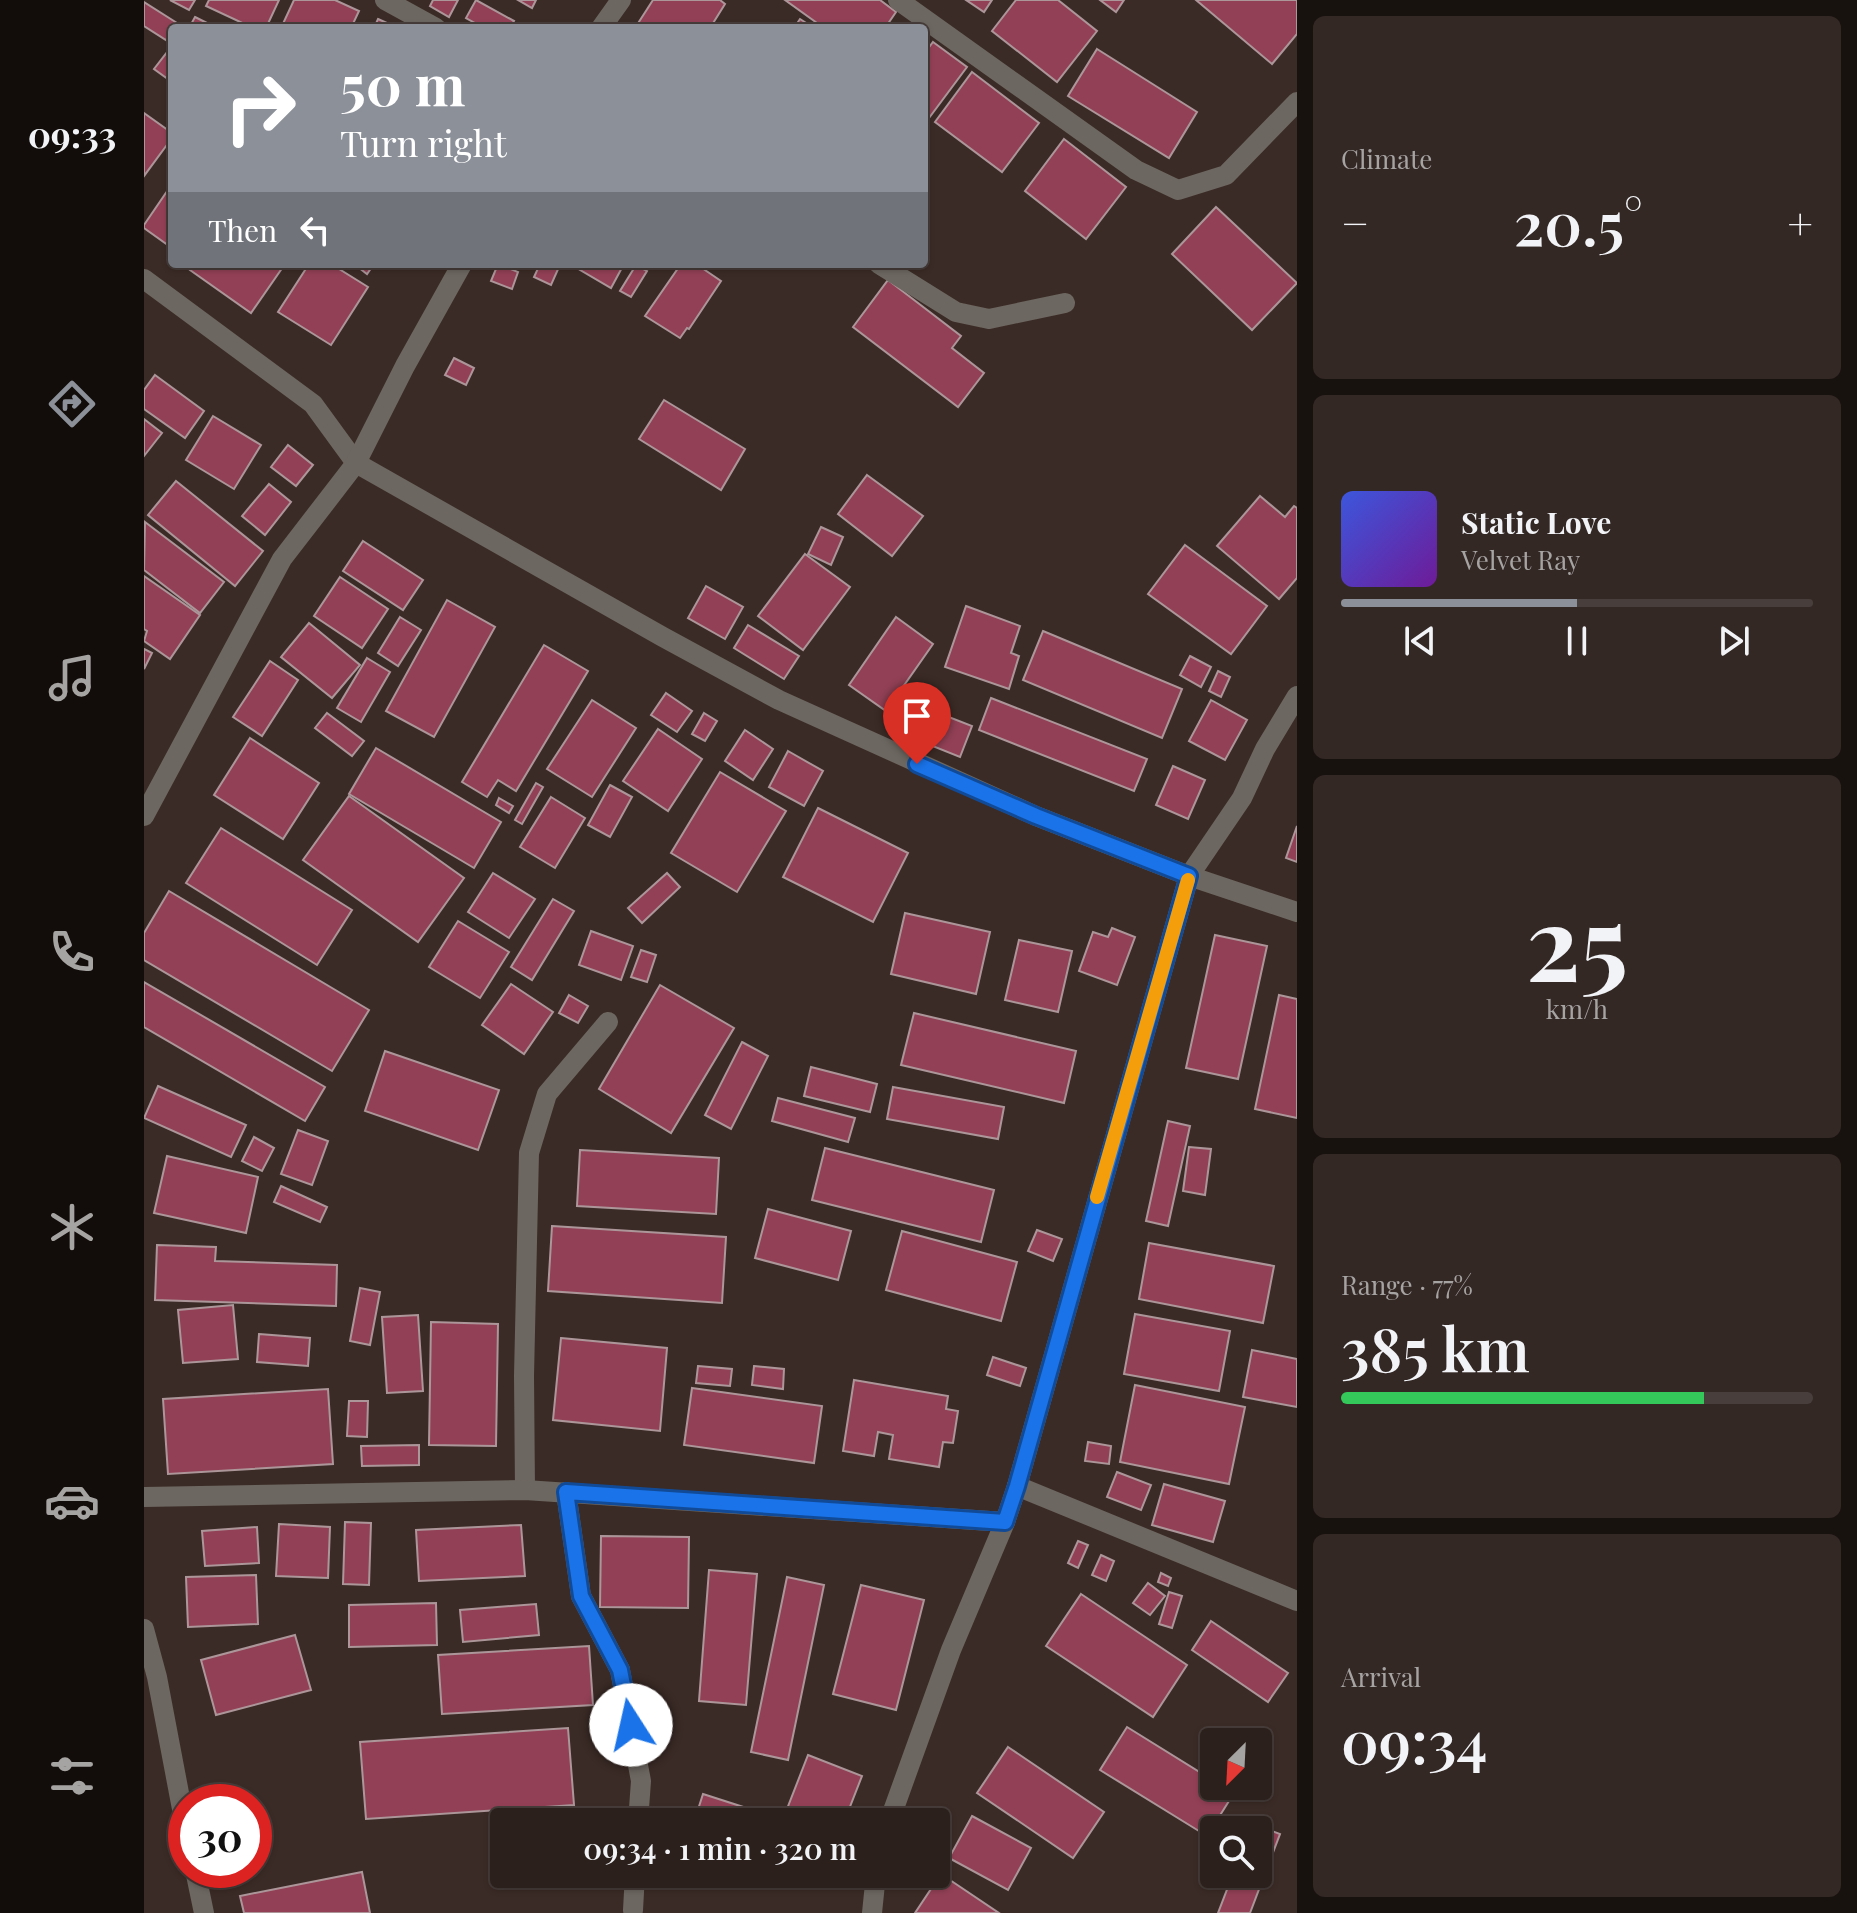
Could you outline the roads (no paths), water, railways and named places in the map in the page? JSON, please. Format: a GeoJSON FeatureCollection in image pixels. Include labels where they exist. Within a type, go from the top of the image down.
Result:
{"type":"FeatureCollection","features":[{"type":"Feature","properties":{"kind":"street"},"geometry":{"type":"LineString","coordinates":[[385,0],[429,24]]}},
{"type":"Feature","properties":{"kind":"street"},"geometry":{"type":"LineString","coordinates":[[604,24],[621,0]]}},
{"type":"Feature","properties":{"kind":"street"},"geometry":{"type":"LineString","coordinates":[[898,0],[1136,170],[1178,190],[1226,175],[1297,102]]}},
{"type":"Feature","properties":{"kind":"street"},"geometry":{"type":"LineString","coordinates":[[144,816],[282,559],[356,463],[460,268]]}},
{"type":"Feature","properties":{"kind":"street"},"geometry":{"type":"LineString","coordinates":[[885,268],[956,312],[989,319],[1065,303]]}},
{"type":"Feature","properties":{"kind":"street"},"geometry":{"type":"LineString","coordinates":[[144,279],[313,404],[356,463],[779,700],[1022,810],[1189,876],[1297,912]]}},
{"type":"Feature","properties":{"kind":"street"},"geometry":{"type":"LineString","coordinates":[[894,1808],[951,1650],[1017,1486],[1189,876],[1242,798],[1265,749],[1297,696]]}},
{"type":"Feature","properties":{"kind":"street"},"geometry":{"type":"LineString","coordinates":[[525,1490],[529,1153],[547,1094],[608,1022]]}},
{"type":"Feature","properties":{"kind":"street"},"geometry":{"type":"LineString","coordinates":[[1017,1486],[1297,1601]]}},
{"type":"Feature","properties":{"kind":"street"},"geometry":{"type":"LineString","coordinates":[[144,1497],[525,1490],[1005,1522]]}},
{"type":"Feature","properties":{"kind":"street"},"geometry":{"type":"LineString","coordinates":[[566,1492],[581,1596],[620,1670],[641,1781],[639,1808]]}},
{"type":"Feature","properties":{"kind":"street"},"geometry":{"type":"LineString","coordinates":[[144,1629],[157,1677],[177,1784]]}},
{"type":"Feature","properties":{"kind":"street"},"geometry":{"type":"LineString","coordinates":[[199,1888],[204,1913]]}},
{"type":"Feature","properties":{"kind":"street"},"geometry":{"type":"LineString","coordinates":[[633,1910],[634,1888]]}},
{"type":"Feature","properties":{"kind":"street"},"geometry":{"type":"LineString","coordinates":[[872,1913],[875,1888]]}}]}
